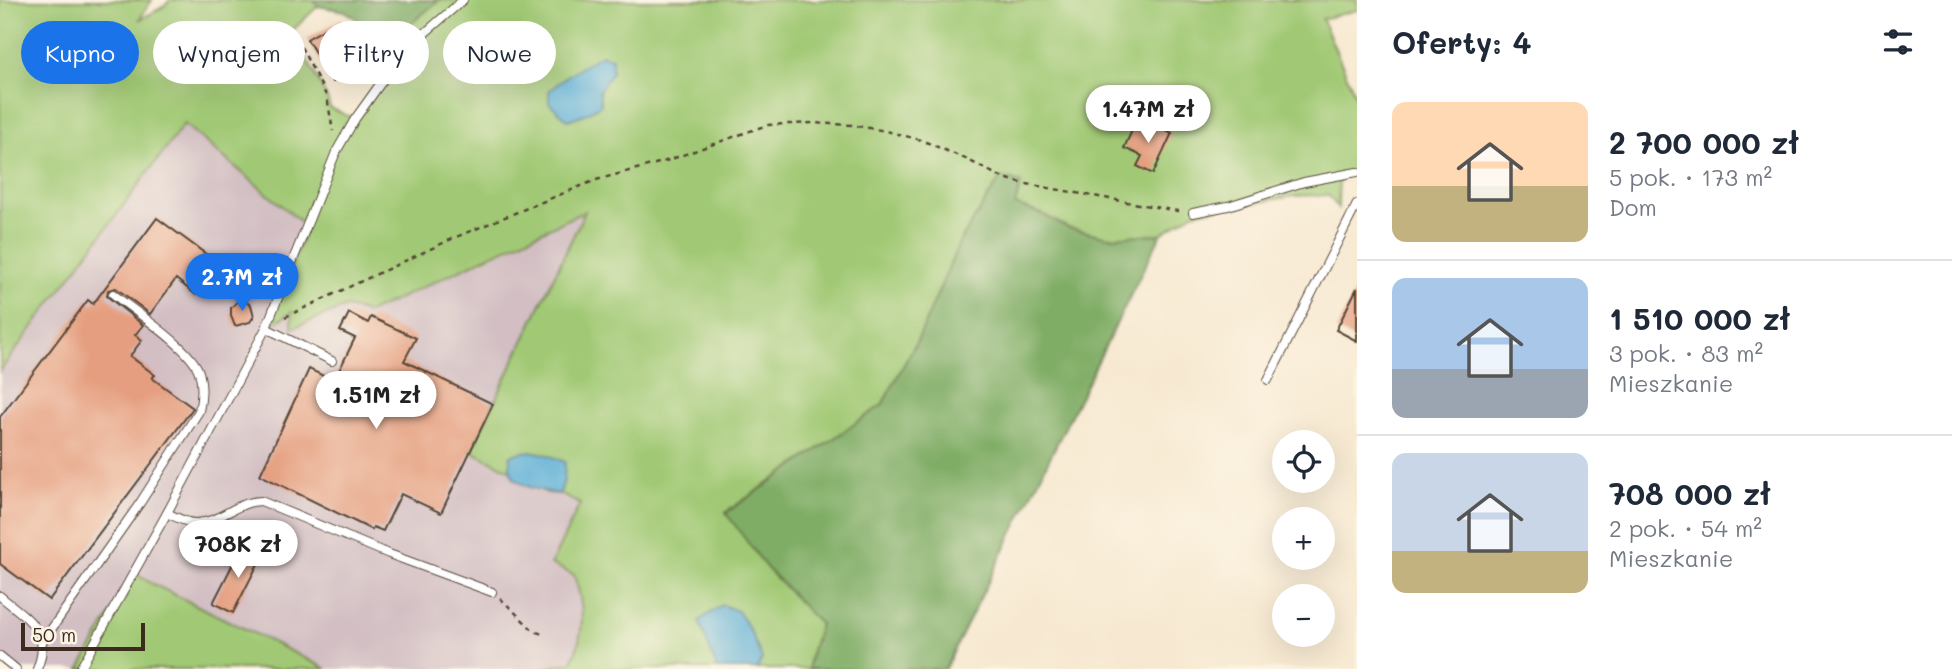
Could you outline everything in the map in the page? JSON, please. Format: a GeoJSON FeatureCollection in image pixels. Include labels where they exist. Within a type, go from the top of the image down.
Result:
{"type":"FeatureCollection","features":[{"type":"Feature","properties":{"kind":"lane"},"geometry":{"type":"LineString","coordinates":[[80,669],[266,328],[336,152],[377,85],[403,52],[463,0]]}},
{"type":"Feature","properties":{"kind":"lane"},"geometry":{"type":"LineString","coordinates":[[1193,213],[1228,206],[1304,182],[1357,172]]}},
{"type":"Feature","properties":{"kind":"lane"},"geometry":{"type":"LineString","coordinates":[[1268,380],[1357,204]]}},
{"type":"Feature","properties":{"kind":"lane"},"geometry":{"type":"LineString","coordinates":[[37,669],[43,641],[140,503],[199,411],[200,374],[191,358],[113,294]]}},
{"type":"Feature","properties":{"kind":"lane"},"geometry":{"type":"LineString","coordinates":[[266,328],[332,361]]}},
{"type":"Feature","properties":{"kind":"lane"},"geometry":{"type":"LineString","coordinates":[[167,513],[188,522],[199,523],[244,503],[261,501],[389,554],[492,592]]}},
{"type":"Feature","properties":{"kind":"lane"},"geometry":{"type":"LineString","coordinates":[[0,596],[37,628],[43,641]]}},
{"type":"Feature","properties":{"kind":"lane"},"geometry":{"type":"LineString","coordinates":[[0,656],[16,669]]}},
{"type":"Feature","properties":{"kind":"path"},"geometry":{"type":"LineString","coordinates":[[305,55],[327,97],[336,152]]}},
{"type":"Feature","properties":{"kind":"path"},"geometry":{"type":"LineString","coordinates":[[266,328],[293,312],[456,237],[596,180],[666,162],[767,125],[852,125],[886,131],[921,140],[1021,183],[1193,213]]}},
{"type":"Feature","properties":{"kind":"path"},"geometry":{"type":"LineString","coordinates":[[492,592],[534,631],[545,635]]}},
{"type":"Feature","properties":{"kind":"shaded area"},"geometry":{"type":"Polygon","coordinates":[[[184,124],[307,228],[292,327],[483,261],[586,210],[471,451],[580,504],[551,564],[574,575],[580,591],[582,639],[572,662],[542,669],[327,669],[134,573],[80,669],[16,669],[0,656],[0,371],[184,124]]]}},
{"type":"Feature","properties":{"kind":"green space"},"geometry":{"type":"Polygon","coordinates":[[[0,0],[152,0],[139,20],[170,0],[313,0],[318,6],[302,21],[153,21],[153,84],[305,84],[305,56],[330,108],[355,119],[380,84],[429,84],[429,21],[414,21],[439,0],[1357,0],[1357,10],[1322,19],[1357,99],[1357,172],[1339,175],[1338,208],[1328,195],[1293,196],[1193,213],[1161,234],[1109,237],[1068,228],[1042,214],[1015,205],[920,335],[882,405],[726,512],[766,567],[820,624],[809,660],[809,669],[542,669],[572,662],[579,640],[582,608],[574,575],[551,564],[580,504],[516,479],[510,470],[471,451],[585,211],[368,313],[346,307],[292,328],[292,312],[266,328],[307,227],[184,124],[0,371],[0,0]]]}},
{"type":"Feature","properties":{"kind":"green space"},"geometry":{"type":"Polygon","coordinates":[[[313,0],[439,0],[414,21],[359,21],[345,11],[318,6],[313,0]]]}},
{"type":"Feature","properties":{"kind":"green space"},"geometry":{"type":"Polygon","coordinates":[[[1001,177],[1021,183],[1015,205],[1042,214],[1068,228],[1109,237],[1161,234],[945,669],[809,669],[820,624],[766,567],[726,513],[882,405],[920,335],[959,243],[1001,177]]]}},
{"type":"Feature","properties":{"kind":"green space"},"geometry":{"type":"Polygon","coordinates":[[[134,573],[153,584],[327,669],[80,669],[134,573]]]}},
{"type":"Feature","properties":{"kind":"water"},"geometry":{"type":"Polygon","coordinates":[[[601,55],[612,58],[612,72],[599,91],[601,105],[568,120],[549,103],[549,91],[568,75],[601,55]]]}},
{"type":"Feature","properties":{"kind":"water"},"geometry":{"type":"Polygon","coordinates":[[[531,451],[565,462],[560,494],[530,487],[513,477],[510,456],[531,451]]]}},
{"type":"Feature","properties":{"kind":"water"},"geometry":{"type":"Polygon","coordinates":[[[722,605],[738,611],[751,632],[762,659],[757,669],[718,669],[716,666],[699,621],[722,605]]]}},
{"type":"Feature","properties":{"kind":"building"},"geometry":{"type":"Polygon","coordinates":[[[319,32],[319,59],[307,39],[319,32]]]}},
{"type":"Feature","properties":{"kind":"building"},"geometry":{"type":"Polygon","coordinates":[[[1149,122],[1172,133],[1153,174],[1137,166],[1142,156],[1124,148],[1134,126],[1145,131],[1149,122]]]}},
{"type":"Feature","properties":{"kind":"building"},"geometry":{"type":"Polygon","coordinates":[[[157,218],[218,263],[195,294],[176,279],[150,314],[116,288],[108,290],[107,296],[143,325],[135,335],[142,340],[130,356],[155,375],[152,378],[193,408],[49,600],[0,564],[0,417],[88,300],[93,304],[157,218]]]}},
{"type":"Feature","properties":{"kind":"building"},"geometry":{"type":"Polygon","coordinates":[[[1357,288],[1357,341],[1336,330],[1357,288]]]}},
{"type":"Feature","properties":{"kind":"building"},"geometry":{"type":"Polygon","coordinates":[[[244,301],[251,305],[254,316],[250,322],[235,326],[231,308],[237,302],[244,301]]]}},
{"type":"Feature","properties":{"kind":"building"},"geometry":{"type":"Polygon","coordinates":[[[349,313],[368,323],[371,317],[416,338],[404,361],[493,404],[441,513],[401,494],[383,531],[373,527],[372,530],[260,475],[309,369],[334,381],[355,338],[340,331],[349,313]]]}},
{"type":"Feature","properties":{"kind":"building"},"geometry":{"type":"Polygon","coordinates":[[[242,546],[262,556],[233,613],[213,603],[242,546]]]}}]}
